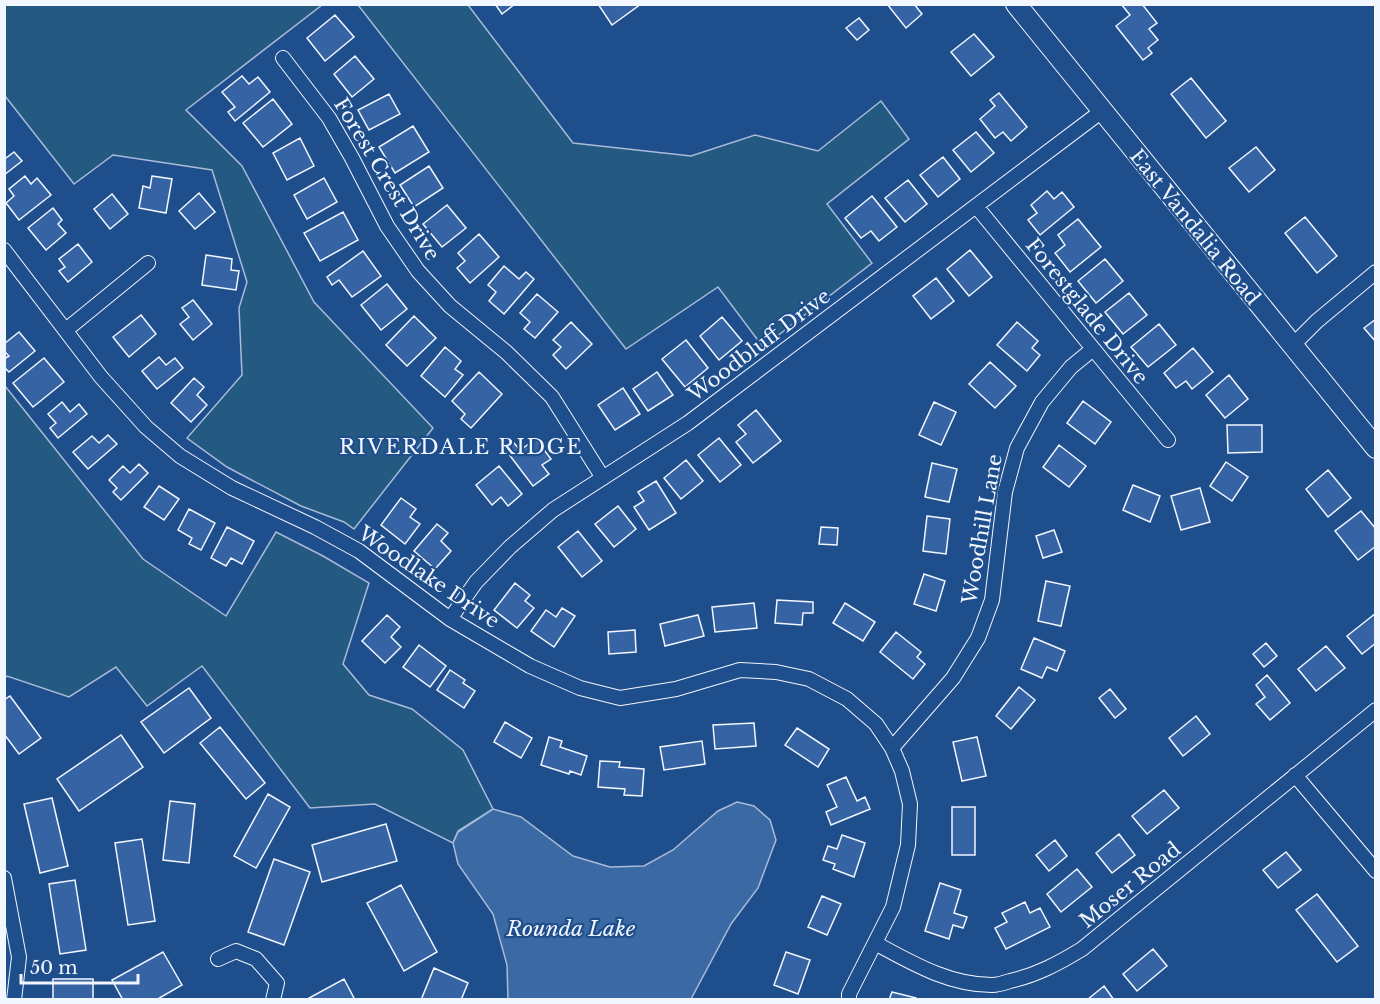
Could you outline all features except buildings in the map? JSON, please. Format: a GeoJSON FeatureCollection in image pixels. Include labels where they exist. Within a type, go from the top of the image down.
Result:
{"type":"FeatureCollection","features":[{"type":"Feature","properties":{"kind":"street","name":"East Vandalia Road"},"geometry":{"type":"LineString","coordinates":[[1016,4],[1376,448]]}},
{"type":"Feature","properties":{"kind":"street","name":"Forest Crest Drive"},"geometry":{"type":"LineString","coordinates":[[284,58],[329,118],[387,226],[418,271],[450,306],[506,352],[552,397],[603,478]]}},
{"type":"Feature","properties":{"kind":"street","name":"Woodbluff Drive"},"geometry":{"type":"LineString","coordinates":[[450,619],[476,582],[510,547],[553,510],[688,423],[1102,111]]}},
{"type":"Feature","properties":{"kind":"street","name":"Forestglade Drive"},"geometry":{"type":"LineString","coordinates":[[976,206],[1168,440]]}},
{"type":"Feature","properties":{"kind":"street","name":"Woodlake Drive"},"geometry":{"type":"LineString","coordinates":[[4,250],[101,376],[146,427],[180,456],[232,488],[315,527],[359,551],[450,619],[530,666],[579,688],[620,698],[676,689],[740,670],[776,672],[809,679],[846,699],[876,724],[892,748],[902,771],[910,804],[908,845],[893,906],[849,994],[849,999]]}},
{"type":"Feature","properties":{"kind":"street"},"geometry":{"type":"LineString","coordinates":[[66,330],[148,263]]}},
{"type":"Feature","properties":{"kind":"street"},"geometry":{"type":"LineString","coordinates":[[1292,346],[1317,321],[1376,272]]}},
{"type":"Feature","properties":{"kind":"street","name":"Woodhill Lane"},"geometry":{"type":"LineString","coordinates":[[892,748],[953,678],[978,639],[992,600],[1005,492],[1017,448],[1042,402],[1071,367],[1093,349]]}},
{"type":"Feature","properties":{"kind":"street","name":"Moser Road"},"geometry":{"type":"LineString","coordinates":[[875,944],[923,969],[963,982],[994,985],[1030,976],[1055,965],[1082,949],[1376,710]]}},
{"type":"Feature","properties":{"kind":"street"},"geometry":{"type":"LineString","coordinates":[[1295,775],[1376,871]]}},
{"type":"Feature","properties":{"kind":"street"},"geometry":{"type":"LineString","coordinates":[[4,878],[19,957],[14,999]]}},
{"type":"Feature","properties":{"kind":"street"},"geometry":{"type":"LineString","coordinates":[[218,959],[236,951],[256,959],[277,983],[273,999]]}},
{"type":"Feature","properties":{"kind":"shaded area"},"geometry":{"type":"Polygon","coordinates":[[[5,4],[322,5],[186,110],[242,166],[314,302],[433,428],[354,529],[344,522],[301,506],[227,467],[187,438],[242,375],[239,308],[247,282],[212,170],[113,155],[74,184],[5,96],[5,4]]]}},
{"type":"Feature","properties":{"kind":"shaded area"},"geometry":{"type":"Polygon","coordinates":[[[358,5],[468,5],[573,143],[691,156],[755,135],[818,151],[881,101],[909,139],[827,204],[872,263],[763,347],[718,287],[626,349],[358,5]]]}},
{"type":"Feature","properties":{"kind":"shaded area"},"geometry":{"type":"Polygon","coordinates":[[[5,386],[143,559],[226,616],[276,532],[369,583],[343,664],[369,695],[412,709],[463,750],[493,809],[458,831],[453,843],[375,804],[310,808],[202,666],[147,706],[116,667],[69,697],[7,676],[5,678],[5,386]]]}},
{"type":"Feature","properties":{"kind":"water","name":"Rounda Lake"},"geometry":{"type":"Polygon","coordinates":[[[737,802],[754,806],[770,820],[776,840],[758,888],[731,924],[691,999],[508,999],[507,965],[493,914],[458,864],[453,843],[458,832],[493,809],[521,817],[573,856],[610,867],[644,866],[673,850],[718,811],[737,802]]]}},
{"type":"Feature","properties":{"kind":"district","name":"RIVERDALE RIDGE"},"geometry":{"type":"Point","coordinates":[461,447]}}]}
